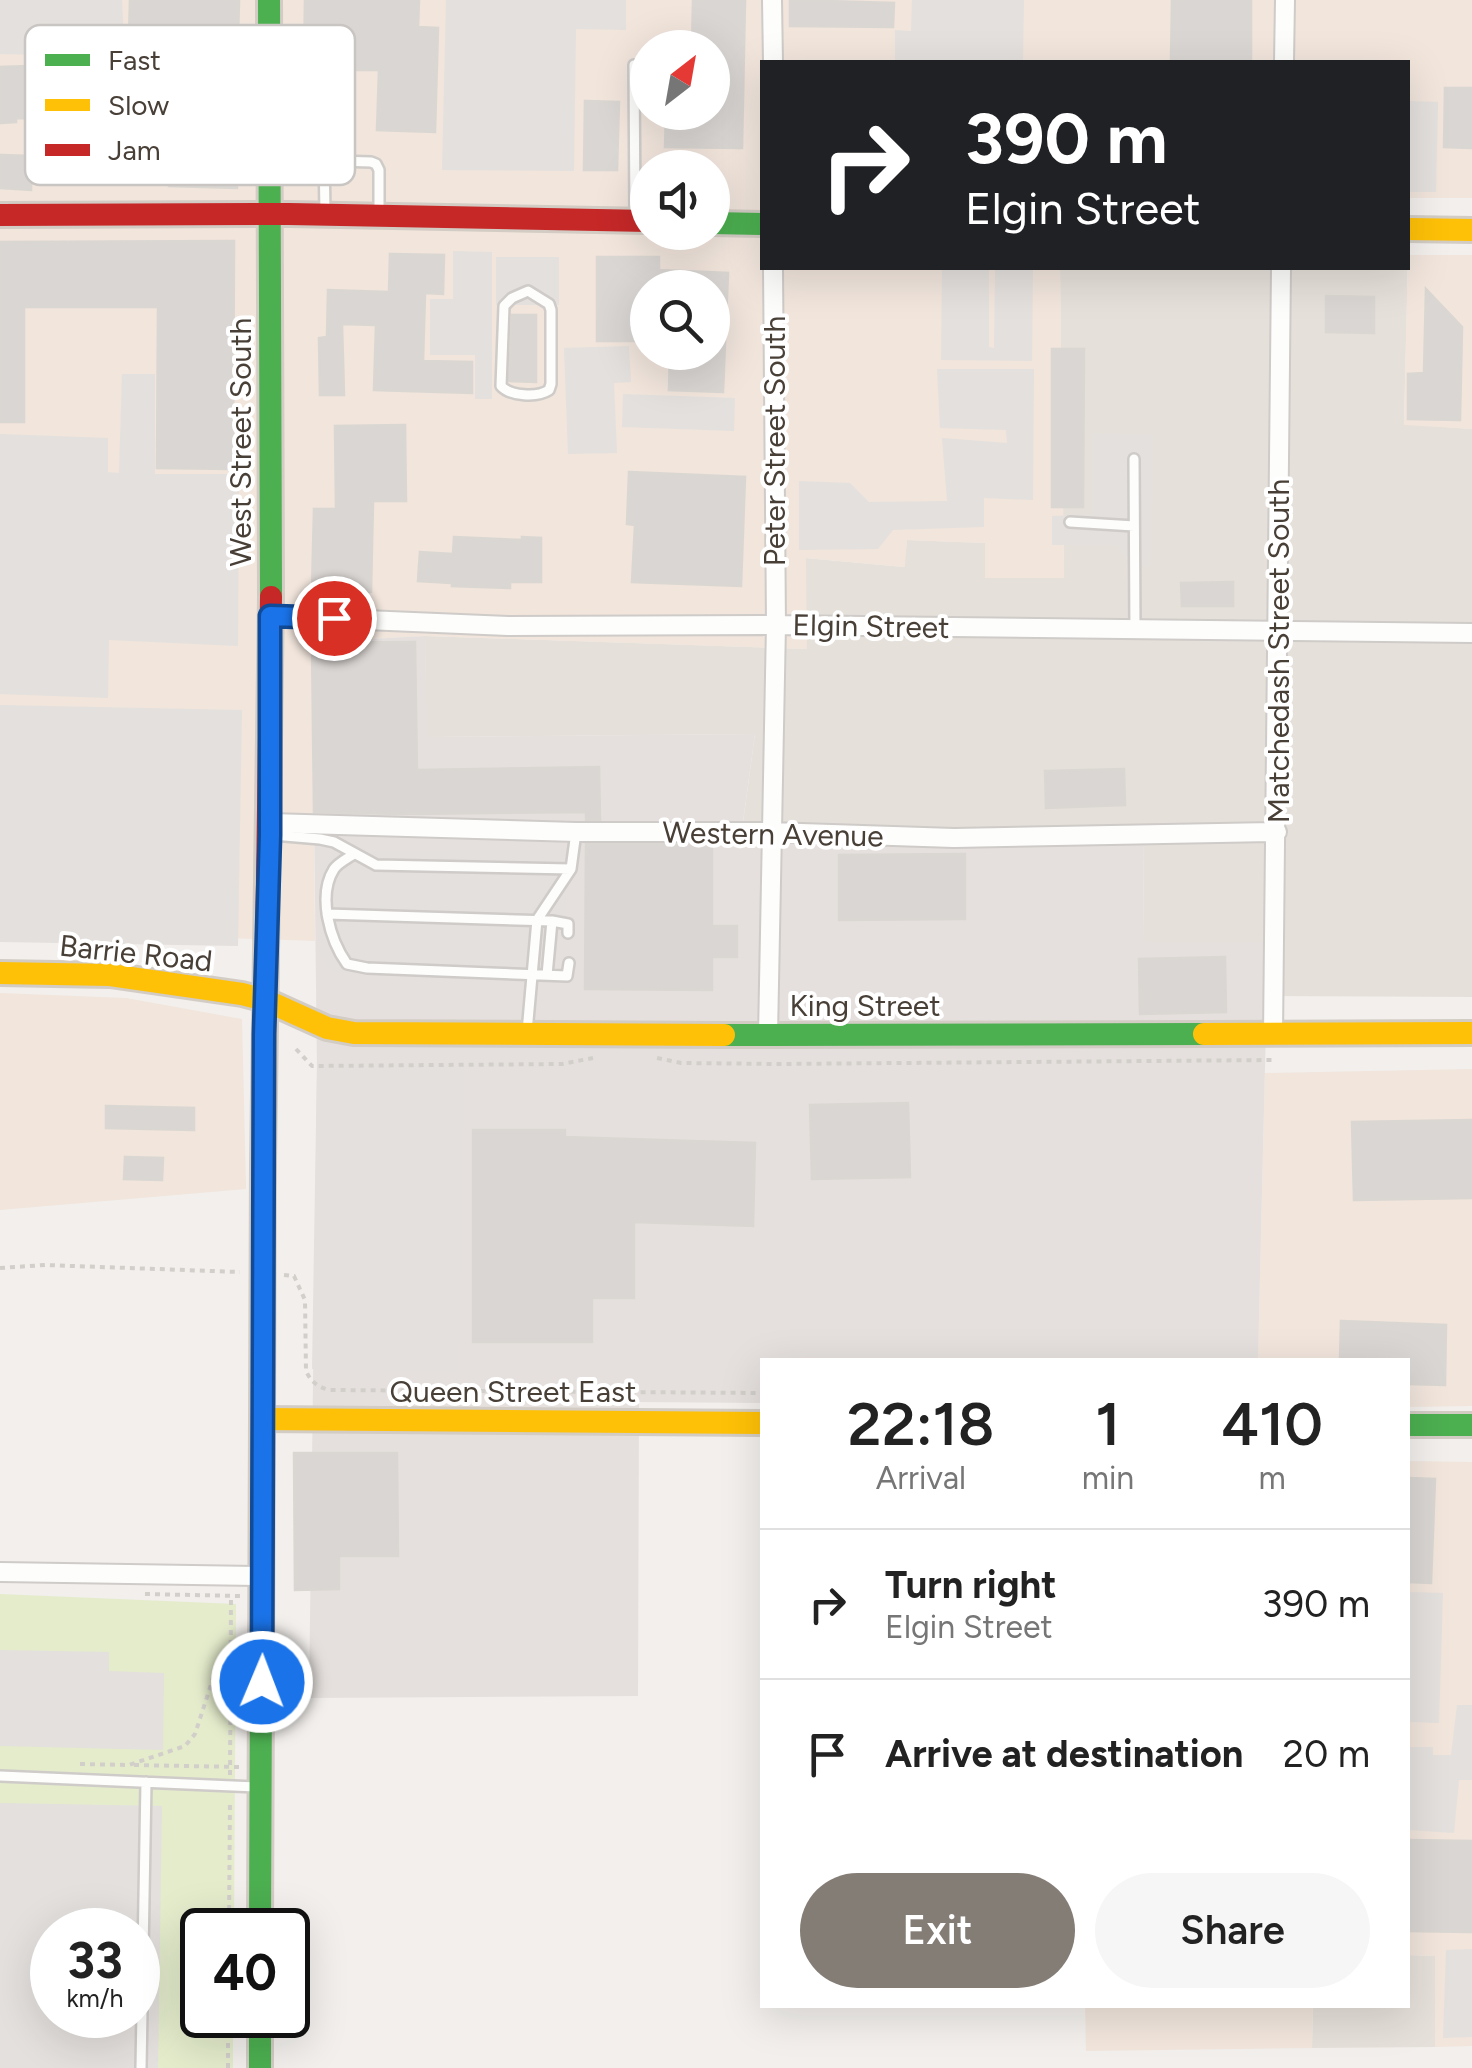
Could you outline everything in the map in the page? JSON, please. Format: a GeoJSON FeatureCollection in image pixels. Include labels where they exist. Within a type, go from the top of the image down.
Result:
{"type":"FeatureCollection","features":[{"type":"Feature","properties":{"kind":"street"},"geometry":{"type":"LineString","coordinates":[[772,0],[773,60]]}},
{"type":"Feature","properties":{"kind":"street"},"geometry":{"type":"LineString","coordinates":[[1284,60],[1285,0]]}},
{"type":"Feature","properties":{"kind":"street","name":"West Street South"},"geometry":{"type":"LineString","coordinates":[[260,1908],[265,1000],[270,829],[269,185]]}},
{"type":"Feature","properties":{"kind":"street"},"geometry":{"type":"LineString","coordinates":[[0,214],[630,221]]}},
{"type":"Feature","properties":{"kind":"street"},"geometry":{"type":"LineString","coordinates":[[730,223],[760,224]]}},
{"type":"Feature","properties":{"kind":"street"},"geometry":{"type":"LineString","coordinates":[[1410,228],[1472,230]]}},
{"type":"Feature","properties":{"kind":"street","name":"Peter Street South"},"geometry":{"type":"LineString","coordinates":[[768,1035],[776,625],[773,270]]}},
{"type":"Feature","properties":{"kind":"street","name":"Matchedash Street South"},"geometry":{"type":"LineString","coordinates":[[1273,1034],[1281,270]]}},
{"type":"Feature","properties":{"kind":"street","name":"Elgin Street"},"geometry":{"type":"LineString","coordinates":[[270,616],[508,626],[1472,633]]}},
{"type":"Feature","properties":{"kind":"street","name":"Western Avenue"},"geometry":{"type":"LineString","coordinates":[[270,829],[353,826],[954,838],[1277,832]]}},
{"type":"Feature","properties":{"kind":"street","name":"Barrie Road"},"geometry":{"type":"LineString","coordinates":[[0,973],[110,975],[265,1000]]}},
{"type":"Feature","properties":{"kind":"street","name":"King Street"},"geometry":{"type":"LineString","coordinates":[[265,1000],[328,1028],[354,1033],[1472,1034]]}},
{"type":"Feature","properties":{"kind":"street","name":"Queen Street East"},"geometry":{"type":"LineString","coordinates":[[263,1419],[760,1422]]}},
{"type":"Feature","properties":{"kind":"street"},"geometry":{"type":"LineString","coordinates":[[1410,1425],[1472,1425]]}},
{"type":"Feature","properties":{"kind":"street"},"geometry":{"type":"LineString","coordinates":[[0,1572],[262,1576]]}},
{"type":"Feature","properties":{"kind":"street"},"geometry":{"type":"LineString","coordinates":[[260,2038],[260,2068]]}},
{"type":"Feature","properties":{"kind":"lane"},"geometry":{"type":"LineString","coordinates":[[355,161],[371,162],[379,170],[380,216]]}},
{"type":"Feature","properties":{"kind":"lane"},"geometry":{"type":"LineString","coordinates":[[324,185],[325,216]]}},
{"type":"Feature","properties":{"kind":"lane"},"geometry":{"type":"LineString","coordinates":[[528,291],[549,304],[550,310],[550,384],[543,394],[508,392],[501,386],[504,306],[528,291]]}},
{"type":"Feature","properties":{"kind":"lane"},"geometry":{"type":"LineString","coordinates":[[1134,460],[1136,630]]}},
{"type":"Feature","properties":{"kind":"lane"},"geometry":{"type":"LineString","coordinates":[[1070,522],[1134,526]]}},
{"type":"Feature","properties":{"kind":"lane"},"geometry":{"type":"LineString","coordinates":[[353,826],[354,854]]}},
{"type":"Feature","properties":{"kind":"lane"},"geometry":{"type":"LineString","coordinates":[[270,829],[334,842],[376,865],[572,869]]}},
{"type":"Feature","properties":{"kind":"lane"},"geometry":{"type":"LineString","coordinates":[[526,1035],[537,920],[572,869],[576,832]]}},
{"type":"Feature","properties":{"kind":"lane"},"geometry":{"type":"LineString","coordinates":[[354,854],[335,867],[328,889],[327,914],[346,964],[567,976],[569,963]]}},
{"type":"Feature","properties":{"kind":"lane"},"geometry":{"type":"LineString","coordinates":[[327,914],[552,921],[568,924],[568,932]]}},
{"type":"Feature","properties":{"kind":"lane"},"geometry":{"type":"LineString","coordinates":[[547,976],[552,921]]}},
{"type":"Feature","properties":{"kind":"lane"},"geometry":{"type":"LineString","coordinates":[[0,1776],[230,1785],[261,1778]]}},
{"type":"Feature","properties":{"kind":"lane"},"geometry":{"type":"LineString","coordinates":[[141,2068],[146,1782]]}},
{"type":"Feature","properties":{"kind":"path"},"geometry":{"type":"LineString","coordinates":[[296,1050],[312,1066],[562,1064],[600,1057]]}},
{"type":"Feature","properties":{"kind":"path"},"geometry":{"type":"LineString","coordinates":[[654,1057],[681,1063],[778,1064],[1273,1060]]}},
{"type":"Feature","properties":{"kind":"path"},"geometry":{"type":"LineString","coordinates":[[0,1268],[44,1264],[294,1276],[305,1300],[306,1371],[319,1387],[329,1390],[760,1393]]}},
{"type":"Feature","properties":{"kind":"path"},"geometry":{"type":"LineString","coordinates":[[229,1908],[231,1596]]}},
{"type":"Feature","properties":{"kind":"path"},"geometry":{"type":"LineString","coordinates":[[129,1766],[191,1740],[216,1666],[231,1653]]}},
{"type":"Feature","properties":{"kind":"path"},"geometry":{"type":"LineString","coordinates":[[74,1764],[230,1767],[261,1778]]}},
{"type":"Feature","properties":{"kind":"path"},"geometry":{"type":"LineString","coordinates":[[228,2038],[228,2068]]}},
{"type":"Feature","properties":{"kind":"shaded area"},"geometry":{"type":"Polygon","coordinates":[[[0,0],[1472,0],[1472,198],[1410,198],[1410,60],[760,60],[760,270],[1060,270],[1064,578],[985,578],[985,543],[907,540],[905,567],[806,558],[807,649],[425,636],[312,642],[315,941],[0,930],[0,0]]]}},
{"type":"Feature","properties":{"kind":"shaded area"},"geometry":{"type":"Polygon","coordinates":[[[0,0],[122,0],[123,25],[25,25],[25,55],[0,54],[0,0]]]}},
{"type":"Feature","properties":{"kind":"shaded area"},"geometry":{"type":"Polygon","coordinates":[[[446,0],[626,0],[626,30],[576,29],[574,171],[442,170],[446,0]]]}},
{"type":"Feature","properties":{"kind":"shaded area"},"geometry":{"type":"Polygon","coordinates":[[[912,0],[1024,0],[1023,60],[895,60],[895,30],[911,31],[912,0]]]}},
{"type":"Feature","properties":{"kind":"shaded area"},"geometry":{"type":"Polygon","coordinates":[[[1410,101],[1438,102],[1436,192],[1410,192],[1410,101]]]}},
{"type":"Feature","properties":{"kind":"shaded area"},"geometry":{"type":"Polygon","coordinates":[[[453,251],[492,252],[492,399],[475,399],[475,355],[430,355],[430,299],[453,299],[453,251]]]}},
{"type":"Feature","properties":{"kind":"shaded area"},"geometry":{"type":"Polygon","coordinates":[[[1410,255],[1472,255],[1472,429],[1404,425],[1410,255]]]}},
{"type":"Feature","properties":{"kind":"shaded area"},"geometry":{"type":"Polygon","coordinates":[[[496,257],[559,257],[559,305],[496,305],[496,257]]]}},
{"type":"Feature","properties":{"kind":"shaded area"},"geometry":{"type":"Polygon","coordinates":[[[942,270],[989,270],[989,347],[994,348],[995,270],[1033,270],[1032,361],[941,360],[942,270]]]}},
{"type":"Feature","properties":{"kind":"shaded area"},"geometry":{"type":"Polygon","coordinates":[[[1060,270],[1408,270],[1404,424],[1472,429],[1472,997],[1267,996],[1268,942],[1143,942],[1144,835],[741,837],[755,734],[426,737],[425,636],[806,649],[805,558],[904,567],[907,540],[986,543],[985,577],[1064,578],[1060,270]]]}},
{"type":"Feature","properties":{"kind":"shaded area"},"geometry":{"type":"Polygon","coordinates":[[[629,346],[631,382],[614,383],[617,453],[568,454],[564,348],[629,346]]]}},
{"type":"Feature","properties":{"kind":"shaded area"},"geometry":{"type":"Polygon","coordinates":[[[937,369],[1034,369],[1033,500],[984,498],[984,527],[893,530],[878,549],[799,550],[799,481],[850,483],[869,502],[947,501],[942,438],[1007,443],[1006,430],[940,428],[937,369]]]}},
{"type":"Feature","properties":{"kind":"shaded area"},"geometry":{"type":"Polygon","coordinates":[[[122,374],[155,374],[155,474],[239,474],[238,646],[109,640],[108,698],[0,694],[0,434],[108,438],[108,472],[119,473],[122,374]]]}},
{"type":"Feature","properties":{"kind":"shaded area"},"geometry":{"type":"Polygon","coordinates":[[[623,394],[735,398],[734,431],[622,427],[623,394]]]}},
{"type":"Feature","properties":{"kind":"shaded area"},"geometry":{"type":"Polygon","coordinates":[[[1092,433],[1153,435],[1150,567],[1131,565],[1117,545],[1052,545],[1052,516],[1093,515],[1092,433]]]}},
{"type":"Feature","properties":{"kind":"shaded area"},"geometry":{"type":"Polygon","coordinates":[[[425,636],[427,737],[755,734],[741,836],[1144,834],[1143,942],[1268,942],[1258,1358],[760,1358],[760,1403],[639,1402],[638,1696],[309,1698],[317,1070],[312,642],[425,636]]]}},
{"type":"Feature","properties":{"kind":"shaded area"},"geometry":{"type":"Polygon","coordinates":[[[0,705],[242,710],[238,946],[0,942],[0,705]]]}},
{"type":"Feature","properties":{"kind":"shaded area"},"geometry":{"type":"Polygon","coordinates":[[[566,849],[567,922],[545,923],[546,983],[333,972],[320,955],[320,865],[334,852],[566,849]]]}},
{"type":"Feature","properties":{"kind":"shaded area"},"geometry":{"type":"Polygon","coordinates":[[[0,993],[126,998],[242,1019],[246,1189],[0,1210],[0,993]]]}},
{"type":"Feature","properties":{"kind":"shaded area"},"geometry":{"type":"Polygon","coordinates":[[[317,1064],[464,1067],[459,1372],[312,1369],[317,1064]]]}},
{"type":"Feature","properties":{"kind":"shaded area"},"geometry":{"type":"Polygon","coordinates":[[[1472,1069],[1472,1406],[1410,1407],[1410,1358],[1258,1358],[1265,1073],[1472,1069]]]}},
{"type":"Feature","properties":{"kind":"shaded area"},"geometry":{"type":"Polygon","coordinates":[[[1410,1461],[1472,1462],[1472,2046],[1435,2047],[1435,1956],[1410,1955],[1410,1461]]]}},
{"type":"Feature","properties":{"kind":"shaded area"},"geometry":{"type":"Polygon","coordinates":[[[1410,1592],[1443,1593],[1439,1723],[1410,1722],[1410,1592]]]}},
{"type":"Feature","properties":{"kind":"shaded area"},"geometry":{"type":"Polygon","coordinates":[[[0,1650],[109,1652],[109,1671],[164,1673],[163,1750],[0,1746],[0,1650]]]}},
{"type":"Feature","properties":{"kind":"shaded area"},"geometry":{"type":"Polygon","coordinates":[[[1457,1705],[1472,1705],[1472,1780],[1459,1780],[1454,1833],[1410,1830],[1410,1747],[1433,1747],[1433,1755],[1451,1755],[1457,1705]]]}},
{"type":"Feature","properties":{"kind":"shaded area"},"geometry":{"type":"Polygon","coordinates":[[[0,1803],[162,1806],[160,1937],[160,1908],[30,1908],[30,2038],[158,2038],[158,2068],[0,2068],[0,1803]]]}},
{"type":"Feature","properties":{"kind":"shaded area"},"geometry":{"type":"Polygon","coordinates":[[[1472,1949],[1472,2037],[1443,2038],[1446,1950],[1472,1949]]]}},
{"type":"Feature","properties":{"kind":"shaded area"},"geometry":{"type":"Polygon","coordinates":[[[1410,1955],[1435,1956],[1435,2047],[1312,2048],[1313,2008],[1410,2008],[1410,1955]]]}},
{"type":"Feature","properties":{"kind":"shaded area"},"geometry":{"type":"Polygon","coordinates":[[[1085,2008],[1313,2008],[1312,2048],[1086,2051],[1085,2008]]]}},
{"type":"Feature","properties":{"kind":"green space"},"geometry":{"type":"Polygon","coordinates":[[[0,1594],[236,1604],[234,1908],[180,1908],[180,2038],[233,2038],[233,2068],[0,2068],[0,1594]]]}},
{"type":"Feature","properties":{"kind":"building"},"geometry":{"type":"Polygon","coordinates":[[[130,0],[239,0],[238,25],[129,25],[130,0]]]}},
{"type":"Feature","properties":{"kind":"building"},"geometry":{"type":"Polygon","coordinates":[[[305,0],[419,0],[418,27],[438,28],[435,132],[377,130],[379,70],[355,70],[355,25],[305,25],[305,0]]]}},
{"type":"Feature","properties":{"kind":"building"},"geometry":{"type":"Polygon","coordinates":[[[693,0],[745,0],[742,148],[665,147],[665,130],[730,130],[730,30],[692,30],[693,0]]]}},
{"type":"Feature","properties":{"kind":"building"},"geometry":{"type":"Polygon","coordinates":[[[790,0],[894,3],[893,27],[790,26],[790,0]]]}},
{"type":"Feature","properties":{"kind":"building"},"geometry":{"type":"Polygon","coordinates":[[[1172,0],[1251,0],[1251,60],[1171,60],[1172,0]]]}},
{"type":"Feature","properties":{"kind":"building"},"geometry":{"type":"Polygon","coordinates":[[[25,66],[25,118],[16,118],[16,122],[0,123],[0,67],[25,66]]]}},
{"type":"Feature","properties":{"kind":"building"},"geometry":{"type":"Polygon","coordinates":[[[1445,88],[1472,88],[1472,148],[1444,147],[1445,88]]]}},
{"type":"Feature","properties":{"kind":"building"},"geometry":{"type":"Polygon","coordinates":[[[585,101],[619,102],[617,170],[584,170],[585,101]]]}},
{"type":"Feature","properties":{"kind":"building"},"geometry":{"type":"Polygon","coordinates":[[[0,155],[25,156],[25,185],[31,185],[31,190],[0,188],[0,155]]]}},
{"type":"Feature","properties":{"kind":"building"},"geometry":{"type":"Polygon","coordinates":[[[237,185],[237,188],[169,186],[237,185]]]}},
{"type":"Feature","properties":{"kind":"building"},"geometry":{"type":"Polygon","coordinates":[[[234,241],[233,469],[157,468],[158,307],[24,307],[24,422],[0,422],[0,242],[234,241]]]}},
{"type":"Feature","properties":{"kind":"building"},"geometry":{"type":"Polygon","coordinates":[[[390,254],[444,255],[443,294],[425,293],[423,361],[472,362],[472,393],[374,390],[376,325],[342,324],[344,395],[320,395],[319,338],[327,337],[328,290],[389,292],[390,254]]]}},
{"type":"Feature","properties":{"kind":"building"},"geometry":{"type":"Polygon","coordinates":[[[597,257],[659,257],[659,270],[630,270],[630,341],[597,341],[597,257]]]}},
{"type":"Feature","properties":{"kind":"building"},"geometry":{"type":"Polygon","coordinates":[[[1426,289],[1462,327],[1460,420],[1408,419],[1408,374],[1424,373],[1426,289]]]}},
{"type":"Feature","properties":{"kind":"building"},"geometry":{"type":"Polygon","coordinates":[[[1326,296],[1374,297],[1374,333],[1326,332],[1326,296]]]}},
{"type":"Feature","properties":{"kind":"building"},"geometry":{"type":"Polygon","coordinates":[[[512,315],[536,315],[536,382],[509,381],[512,315]]]}},
{"type":"Feature","properties":{"kind":"building"},"geometry":{"type":"Polygon","coordinates":[[[1052,349],[1084,349],[1083,507],[1052,507],[1052,349]]]}},
{"type":"Feature","properties":{"kind":"building"},"geometry":{"type":"Polygon","coordinates":[[[670,370],[724,370],[723,392],[669,390],[670,370]]]}},
{"type":"Feature","properties":{"kind":"building"},"geometry":{"type":"Polygon","coordinates":[[[405,425],[406,501],[373,501],[371,592],[312,590],[314,509],[336,509],[335,426],[405,425]]]}},
{"type":"Feature","properties":{"kind":"building"},"geometry":{"type":"Polygon","coordinates":[[[629,472],[745,477],[741,586],[632,582],[635,525],[627,524],[629,472]]]}},
{"type":"Feature","properties":{"kind":"building"},"geometry":{"type":"Polygon","coordinates":[[[454,537],[541,538],[541,582],[510,582],[510,588],[418,581],[420,552],[453,554],[454,537]]]}},
{"type":"Feature","properties":{"kind":"building"},"geometry":{"type":"Polygon","coordinates":[[[1233,582],[1233,606],[1182,606],[1181,583],[1233,582]]]}},
{"type":"Feature","properties":{"kind":"building"},"geometry":{"type":"Polygon","coordinates":[[[415,642],[417,770],[599,767],[600,820],[586,820],[586,812],[314,812],[312,643],[415,642]]]}},
{"type":"Feature","properties":{"kind":"building"},"geometry":{"type":"Polygon","coordinates":[[[1124,769],[1125,805],[1046,808],[1045,771],[1124,769]]]}},
{"type":"Feature","properties":{"kind":"building"},"geometry":{"type":"Polygon","coordinates":[[[586,844],[712,844],[712,926],[737,926],[737,957],[712,957],[712,990],[585,989],[586,844]]]}},
{"type":"Feature","properties":{"kind":"building"},"geometry":{"type":"Polygon","coordinates":[[[965,854],[965,919],[839,920],[839,855],[965,854]]]}},
{"type":"Feature","properties":{"kind":"building"},"geometry":{"type":"Polygon","coordinates":[[[1225,957],[1226,1012],[1140,1014],[1139,959],[1225,957]]]}},
{"type":"Feature","properties":{"kind":"building"},"geometry":{"type":"Polygon","coordinates":[[[908,1103],[910,1177],[812,1179],[810,1105],[908,1103]]]}},
{"type":"Feature","properties":{"kind":"building"},"geometry":{"type":"Polygon","coordinates":[[[106,1106],[194,1108],[194,1130],[106,1128],[106,1106]]]}},
{"type":"Feature","properties":{"kind":"building"},"geometry":{"type":"Polygon","coordinates":[[[1472,1120],[1472,1198],[1354,1200],[1352,1122],[1472,1120]]]}},
{"type":"Feature","properties":{"kind":"building"},"geometry":{"type":"Polygon","coordinates":[[[473,1130],[565,1130],[565,1137],[755,1143],[753,1226],[634,1222],[634,1298],[592,1298],[592,1342],[473,1342],[473,1130]]]}},
{"type":"Feature","properties":{"kind":"building"},"geometry":{"type":"Polygon","coordinates":[[[125,1157],[163,1158],[162,1180],[124,1179],[125,1157]]]}},
{"type":"Feature","properties":{"kind":"building"},"geometry":{"type":"Polygon","coordinates":[[[1341,1321],[1446,1325],[1445,1385],[1410,1384],[1410,1358],[1340,1358],[1341,1321]]]}},
{"type":"Feature","properties":{"kind":"building"},"geometry":{"type":"Polygon","coordinates":[[[294,1453],[397,1453],[398,1556],[339,1556],[339,1589],[295,1590],[294,1453]]]}},
{"type":"Feature","properties":{"kind":"building"},"geometry":{"type":"Polygon","coordinates":[[[1410,1478],[1435,1479],[1431,1583],[1410,1582],[1410,1478]]]}},
{"type":"Feature","properties":{"kind":"building"},"geometry":{"type":"Polygon","coordinates":[[[1410,1840],[1472,1841],[1472,1932],[1410,1931],[1410,1840]]]}},
{"type":"Feature","properties":{"kind":"traffic: fast"},"geometry":{"type":"LineString","coordinates":[[269,0],[269,25]]}},
{"type":"Feature","properties":{"kind":"traffic: fast"},"geometry":{"type":"LineString","coordinates":[[270,185],[271,597]]}},
{"type":"Feature","properties":{"kind":"traffic: fast"},"geometry":{"type":"LineString","coordinates":[[730,223],[760,224]]}},
{"type":"Feature","properties":{"kind":"traffic: fast"},"geometry":{"type":"LineString","coordinates":[[724,1035],[1204,1034]]}},
{"type":"Feature","properties":{"kind":"traffic: fast"},"geometry":{"type":"LineString","coordinates":[[260,1908],[263,1163]]}},
{"type":"Feature","properties":{"kind":"traffic: fast"},"geometry":{"type":"LineString","coordinates":[[1410,1425],[1472,1425]]}},
{"type":"Feature","properties":{"kind":"traffic: fast"},"geometry":{"type":"LineString","coordinates":[[260,2038],[260,2068]]}},
{"type":"Feature","properties":{"kind":"traffic: slow"},"geometry":{"type":"LineString","coordinates":[[1410,229],[1472,230]]}},
{"type":"Feature","properties":{"kind":"traffic: slow"},"geometry":{"type":"LineString","coordinates":[[0,973],[110,975],[242,994],[327,1028],[354,1033],[724,1035]]}},
{"type":"Feature","properties":{"kind":"traffic: slow"},"geometry":{"type":"LineString","coordinates":[[1204,1034],[1472,1033]]}},
{"type":"Feature","properties":{"kind":"traffic: slow"},"geometry":{"type":"LineString","coordinates":[[263,1419],[760,1423]]}},
{"type":"Feature","properties":{"kind":"traffic: jam"},"geometry":{"type":"LineString","coordinates":[[0,215],[289,214],[630,221]]}},
{"type":"Feature","properties":{"kind":"traffic: jam"},"geometry":{"type":"LineString","coordinates":[[263,1163],[271,597]]}},
{"type":"Feature","properties":{"kind":"route"},"geometry":{"type":"LineString","coordinates":[[262,1682],[270,616],[334,618]]}}]}
